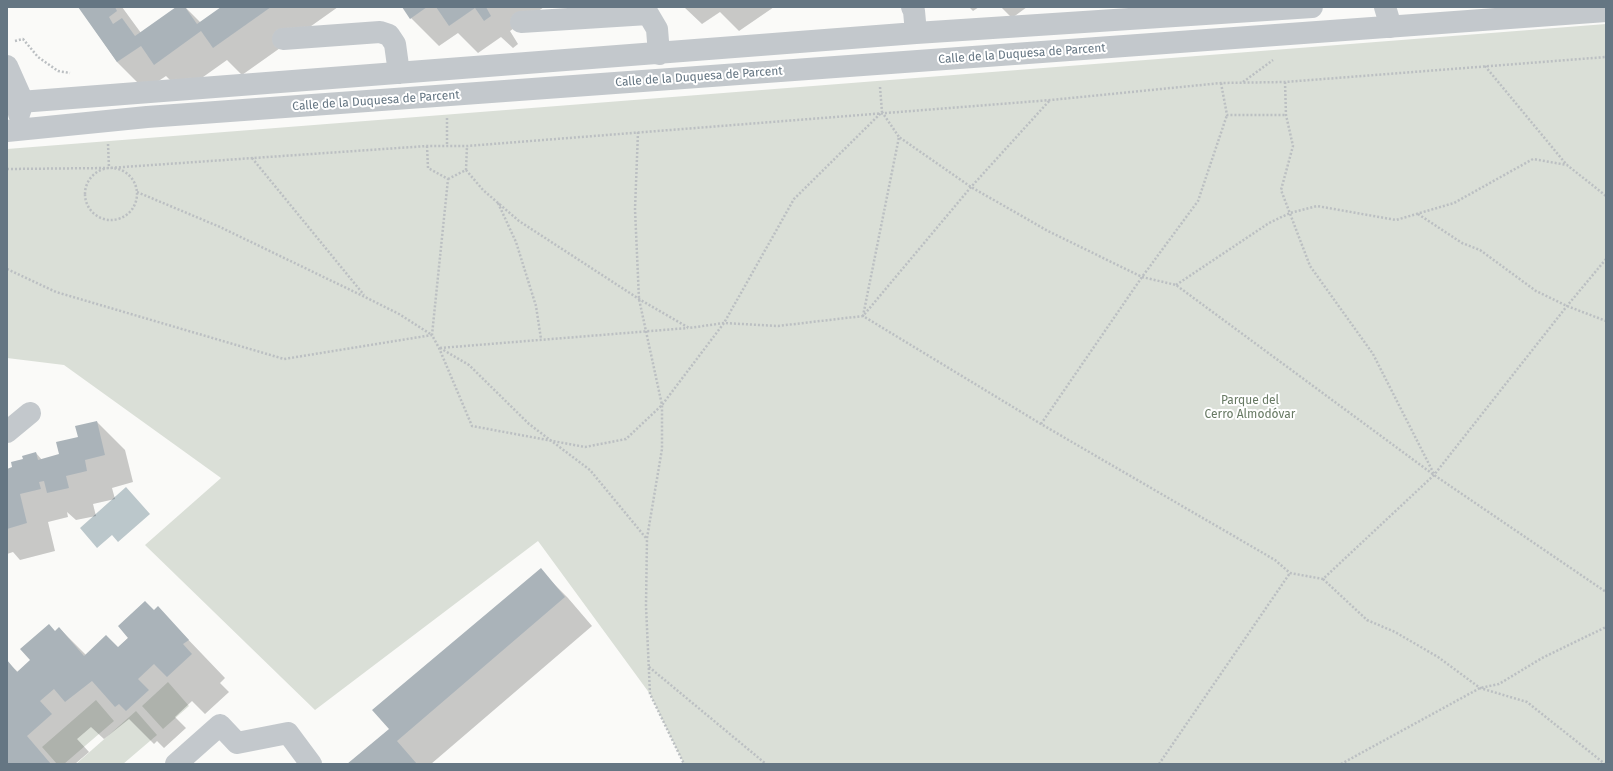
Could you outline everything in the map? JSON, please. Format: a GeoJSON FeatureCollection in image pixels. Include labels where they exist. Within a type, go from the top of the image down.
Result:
{"type":"FeatureCollection","features":[{"type":"Feature","properties":{"kind":"street"},"geometry":{"type":"LineString","coordinates":[[912,7],[914,11],[916,33]]}},
{"type":"Feature","properties":{"kind":"street"},"geometry":{"type":"LineString","coordinates":[[15,103],[916,33],[1312,7]]}},
{"type":"Feature","properties":{"kind":"street"},"geometry":{"type":"LineString","coordinates":[[521,22],[646,10],[657,29],[659,54]]}},
{"type":"Feature","properties":{"kind":"street","name":"Calle de la Duquesa de Parcent"},"geometry":{"type":"LineString","coordinates":[[7,131],[155,117],[1388,17],[1606,11]]}},
{"type":"Feature","properties":{"kind":"street"},"geometry":{"type":"LineString","coordinates":[[283,39],[380,32],[389,35],[395,44],[399,73]]}},
{"type":"Feature","properties":{"kind":"street"},"geometry":{"type":"LineString","coordinates":[[7,66],[18,118],[7,121]]}},
{"type":"Feature","properties":{"kind":"street"},"geometry":{"type":"LineString","coordinates":[[7,432],[30,413]]}},
{"type":"Feature","properties":{"kind":"street"},"geometry":{"type":"LineString","coordinates":[[176,764],[220,725],[237,743],[288,733],[311,764]]}},
{"type":"Feature","properties":{"kind":"path"},"geometry":{"type":"LineString","coordinates":[[14,41],[24,39],[38,57],[58,71],[72,74]]}},
{"type":"Feature","properties":{"kind":"path"},"geometry":{"type":"LineString","coordinates":[[7,169],[109,168],[117,168],[131,177],[137,192],[136,200],[126,215],[118,219],[110,220],[93,214],[84,199],[88,181],[93,174],[101,169],[109,168],[428,146],[467,146],[882,112],[1051,100],[1221,83],[1285,82],[1485,65],[1606,57]]}},
{"type":"Feature","properties":{"kind":"path"},"geometry":{"type":"LineString","coordinates":[[1485,65],[1567,164],[1606,196]]}},
{"type":"Feature","properties":{"kind":"path"},"geometry":{"type":"LineString","coordinates":[[1285,82],[1286,115],[1293,146],[1281,190],[1310,266],[1373,354],[1434,475]]}},
{"type":"Feature","properties":{"kind":"path"},"geometry":{"type":"LineString","coordinates":[[1041,424],[1142,277],[1198,201],[1227,115],[1221,83]]}},
{"type":"Feature","properties":{"kind":"path"},"geometry":{"type":"LineString","coordinates":[[863,316],[971,187],[1051,100]]}},
{"type":"Feature","properties":{"kind":"path"},"geometry":{"type":"LineString","coordinates":[[882,112],[899,138],[971,187],[1048,231],[1142,277],[1176,285],[1434,475],[1606,592]]}},
{"type":"Feature","properties":{"kind":"path"},"geometry":{"type":"LineString","coordinates":[[137,192],[220,227],[365,297],[399,314],[432,335],[472,426],[585,447],[626,439],[662,405],[724,323],[794,199],[882,112]]}},
{"type":"Feature","properties":{"kind":"path"},"geometry":{"type":"LineString","coordinates":[[1227,115],[1286,115]]}},
{"type":"Feature","properties":{"kind":"path"},"geometry":{"type":"LineString","coordinates":[[638,132],[635,209],[639,299],[662,405],[662,449],[647,538],[646,606],[650,694],[684,764]]}},
{"type":"Feature","properties":{"kind":"path"},"geometry":{"type":"LineString","coordinates":[[863,316],[899,138]]}},
{"type":"Feature","properties":{"kind":"path"},"geometry":{"type":"LineString","coordinates":[[108,144],[109,168]]}},
{"type":"Feature","properties":{"kind":"path"},"geometry":{"type":"LineString","coordinates":[[428,146],[428,168],[448,179]]}},
{"type":"Feature","properties":{"kind":"path"},"geometry":{"type":"LineString","coordinates":[[467,146],[466,170],[483,190],[519,221],[639,299],[689,328]]}},
{"type":"Feature","properties":{"kind":"path"},"geometry":{"type":"LineString","coordinates":[[252,158],[365,297]]}},
{"type":"Feature","properties":{"kind":"path"},"geometry":{"type":"LineString","coordinates":[[1176,285],[1269,223],[1290,213],[1317,206],[1396,220],[1454,203],[1534,158],[1567,164]]}},
{"type":"Feature","properties":{"kind":"path"},"geometry":{"type":"LineString","coordinates":[[448,179],[466,170]]}},
{"type":"Feature","properties":{"kind":"path"},"geometry":{"type":"LineString","coordinates":[[432,335],[448,179]]}},
{"type":"Feature","properties":{"kind":"path"},"geometry":{"type":"LineString","coordinates":[[497,202],[516,242],[536,306],[541,339]]}},
{"type":"Feature","properties":{"kind":"path"},"geometry":{"type":"LineString","coordinates":[[1417,214],[1462,243],[1480,250],[1536,291],[1567,306],[1606,321]]}},
{"type":"Feature","properties":{"kind":"path"},"geometry":{"type":"LineString","coordinates":[[1323,579],[1434,475],[1567,306],[1606,259]]}},
{"type":"Feature","properties":{"kind":"path"},"geometry":{"type":"LineString","coordinates":[[7,269],[56,292],[284,359],[432,335]]}},
{"type":"Feature","properties":{"kind":"path"},"geometry":{"type":"LineString","coordinates":[[439,348],[689,328],[724,323],[778,326],[863,316],[1041,424],[1274,560],[1290,573],[1323,579],[1367,620],[1395,632],[1438,657],[1480,688],[1527,702],[1605,764]]}},
{"type":"Feature","properties":{"kind":"path"},"geometry":{"type":"LineString","coordinates":[[439,348],[469,365],[529,424],[590,470],[647,538]]}},
{"type":"Feature","properties":{"kind":"path"},"geometry":{"type":"LineString","coordinates":[[1159,764],[1290,573]]}},
{"type":"Feature","properties":{"kind":"path"},"geometry":{"type":"LineString","coordinates":[[1341,764],[1480,688],[1499,684],[1542,658],[1606,627]]}},
{"type":"Feature","properties":{"kind":"path"},"geometry":{"type":"LineString","coordinates":[[649,667],[766,764]]}},
{"type":"Feature","properties":{"kind":"green space","name":"Parque del Cerro Almodóvar"},"geometry":{"type":"Polygon","coordinates":[[[1606,24],[1606,764],[684,764],[650,694],[538,541],[315,710],[145,545],[221,478],[64,365],[7,358],[7,149],[1606,24]]]}},
{"type":"Feature","properties":{"kind":"green space"},"geometry":{"type":"Polygon","coordinates":[[[168,682],[189,706],[163,729],[142,706],[168,682]]]}},
{"type":"Feature","properties":{"kind":"green space"},"geometry":{"type":"Polygon","coordinates":[[[96,700],[114,721],[64,764],[57,764],[42,747],[96,700]]]}},
{"type":"Feature","properties":{"kind":"green space"},"geometry":{"type":"Polygon","coordinates":[[[136,711],[157,735],[123,764],[76,764],[136,711]]]}},
{"type":"Feature","properties":{"kind":"shaded area"},"geometry":{"type":"Polygon","coordinates":[[[126,487],[150,514],[118,542],[112,535],[97,548],[80,528],[126,487]]]}},
{"type":"Feature","properties":{"kind":"building"},"geometry":{"type":"Polygon","coordinates":[[[78,7],[115,7],[117,11],[109,17],[113,24],[122,18],[135,36],[176,7],[185,7],[197,24],[221,7],[271,7],[213,48],[201,31],[154,65],[141,46],[117,62],[78,7]]]}},
{"type":"Feature","properties":{"kind":"building"},"geometry":{"type":"Polygon","coordinates":[[[402,7],[427,7],[410,19],[402,7]]]}},
{"type":"Feature","properties":{"kind":"building"},"geometry":{"type":"Polygon","coordinates":[[[436,7],[486,7],[491,16],[484,21],[475,8],[449,26],[436,7]]]}},
{"type":"Feature","properties":{"kind":"building"},"geometry":{"type":"Polygon","coordinates":[[[97,421],[105,455],[85,460],[87,471],[66,476],[69,488],[47,493],[44,481],[39,482],[41,489],[20,494],[27,523],[7,529],[7,469],[12,467],[11,462],[23,459],[22,456],[36,452],[38,460],[59,454],[56,442],[78,437],[75,426],[97,421]]]}},
{"type":"Feature","properties":{"kind":"building"},"geometry":{"type":"Polygon","coordinates":[[[541,568],[565,597],[397,741],[417,764],[347,764],[389,729],[372,710],[541,568]]]}},
{"type":"Feature","properties":{"kind":"building"},"geometry":{"type":"Polygon","coordinates":[[[145,601],[154,610],[158,606],[189,640],[183,644],[192,654],[167,677],[154,664],[138,679],[149,690],[126,711],[119,704],[115,707],[92,681],[65,702],[54,689],[40,701],[52,714],[27,736],[51,764],[7,764],[7,660],[17,672],[30,660],[20,649],[49,624],[55,631],[59,627],[84,656],[106,635],[118,647],[128,638],[118,626],[145,601]]]}}]}
